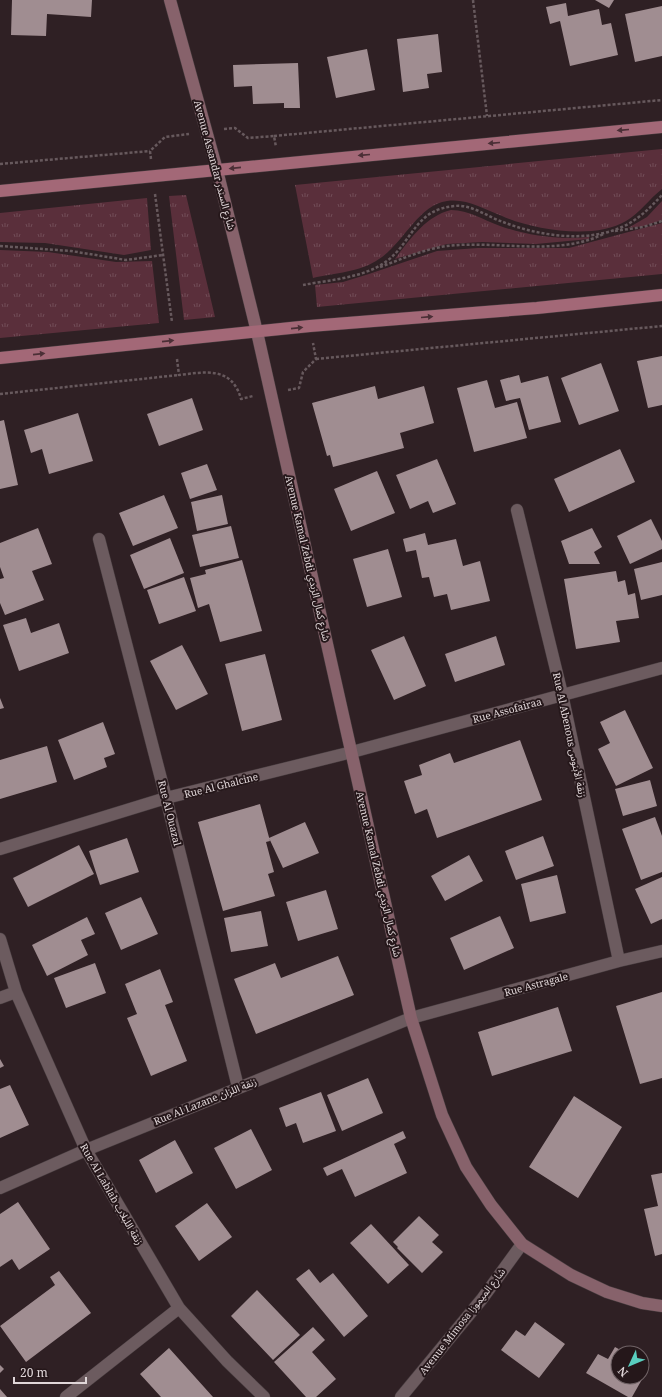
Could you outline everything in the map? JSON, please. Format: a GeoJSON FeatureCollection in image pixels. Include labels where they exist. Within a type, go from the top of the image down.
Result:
{"type":"FeatureCollection","features":[{"type":"Feature","properties":{"kind":"main road"},"geometry":{"type":"LineString","coordinates":[[0,191],[662,127]]}},
{"type":"Feature","properties":{"kind":"main road"},"geometry":{"type":"LineString","coordinates":[[0,358],[310,326],[529,308],[662,295]]}},
{"type":"Feature","properties":{"kind":"street","name":"Avenue Assandar شارع السندر"},"geometry":{"type":"LineString","coordinates":[[170,0],[207,131],[257,332]]}},
{"type":"Feature","properties":{"kind":"street","name":"Avenue Kamal Zebdi شارع كمال الزبدي"},"geometry":{"type":"LineString","coordinates":[[257,332],[411,1018],[442,1115],[466,1167],[491,1205],[522,1244],[571,1275],[607,1292],[642,1303],[662,1306]]}},
{"type":"Feature","properties":{"kind":"street","name":"Rue Al Abenous زنقة الأبنوس"},"geometry":{"type":"LineString","coordinates":[[517,510],[562,694],[619,961]]}},
{"type":"Feature","properties":{"kind":"street","name":"Rue Al Ouazal"},"geometry":{"type":"LineString","coordinates":[[99,539],[166,798],[238,1087]]}},
{"type":"Feature","properties":{"kind":"street","name":"Rue Assofairaa"},"geometry":{"type":"LineString","coordinates":[[352,752],[662,668]]}},
{"type":"Feature","properties":{"kind":"street","name":"Rue Al Ghalcine"},"geometry":{"type":"LineString","coordinates":[[0,849],[166,798],[352,752]]}},
{"type":"Feature","properties":{"kind":"street","name":"Rue Al Lablab زنقة اللبلاب"},"geometry":{"type":"LineString","coordinates":[[0,939],[16,992],[86,1150],[179,1308],[227,1361],[264,1397]]}},
{"type":"Feature","properties":{"kind":"street","name":"Rue Astragale"},"geometry":{"type":"LineString","coordinates":[[411,1018],[619,961],[662,951]]}},
{"type":"Feature","properties":{"kind":"street"},"geometry":{"type":"LineString","coordinates":[[0,998],[16,992]]}},
{"type":"Feature","properties":{"kind":"street","name":"Rue Al Lazane زنقة اللزان"},"geometry":{"type":"LineString","coordinates":[[0,1188],[86,1150],[238,1087],[411,1018]]}},
{"type":"Feature","properties":{"kind":"street","name":"Avenue Mimosa شارع الميموزا"},"geometry":{"type":"LineString","coordinates":[[402,1397],[482,1298],[522,1244]]}},
{"type":"Feature","properties":{"kind":"street"},"geometry":{"type":"LineString","coordinates":[[66,1397],[179,1308]]}},
{"type":"Feature","properties":{"kind":"path"},"geometry":{"type":"LineString","coordinates":[[473,0],[487,116]]}},
{"type":"Feature","properties":{"kind":"path"},"geometry":{"type":"LineString","coordinates":[[0,164],[150,151],[164,137],[235,128],[242,135],[248,138],[662,100]]}},
{"type":"Feature","properties":{"kind":"path"},"geometry":{"type":"LineString","coordinates":[[274,136],[280,163]]}},
{"type":"Feature","properties":{"kind":"path"},"geometry":{"type":"LineString","coordinates":[[150,151],[179,375]]}},
{"type":"Feature","properties":{"kind":"path"},"geometry":{"type":"LineString","coordinates":[[302,285],[374,269],[420,252],[448,246],[495,245],[532,247],[574,244],[608,233],[637,219],[662,195]]}},
{"type":"Feature","properties":{"kind":"path"},"geometry":{"type":"LineString","coordinates":[[374,269],[394,255],[425,216],[445,207],[458,206],[470,208],[510,225],[547,233],[568,236],[608,233]]}},
{"type":"Feature","properties":{"kind":"path"},"geometry":{"type":"LineString","coordinates":[[613,231],[643,227],[662,221]]}},
{"type":"Feature","properties":{"kind":"path"},"geometry":{"type":"LineString","coordinates":[[0,246],[71,251],[126,260],[163,255]]}},
{"type":"Feature","properties":{"kind":"path"},"geometry":{"type":"LineString","coordinates":[[310,326],[316,359]]}},
{"type":"Feature","properties":{"kind":"path"},"geometry":{"type":"LineString","coordinates":[[0,394],[212,372],[222,375],[235,385],[241,399],[299,388],[303,372],[316,359],[662,326]]}},
{"type":"Feature","properties":{"kind":"green space"},"geometry":{"type":"Polygon","coordinates":[[[662,149],[662,189],[631,218],[613,227],[581,231],[547,229],[515,221],[482,207],[461,201],[447,201],[437,204],[419,217],[396,244],[379,259],[364,267],[347,272],[313,278],[295,185],[662,149]]]}},
{"type":"Feature","properties":{"kind":"green space"},"geometry":{"type":"Polygon","coordinates":[[[186,195],[215,317],[184,320],[169,196],[186,195]]]}},
{"type":"Feature","properties":{"kind":"green space"},"geometry":{"type":"Polygon","coordinates":[[[147,198],[151,250],[124,255],[45,243],[0,242],[0,213],[147,198]]]}},
{"type":"Feature","properties":{"kind":"green space"},"geometry":{"type":"Polygon","coordinates":[[[662,201],[662,220],[644,226],[628,228],[647,217],[662,201]]]}},
{"type":"Feature","properties":{"kind":"green space"},"geometry":{"type":"Polygon","coordinates":[[[451,210],[470,213],[500,226],[533,235],[566,238],[589,237],[589,239],[536,244],[482,242],[447,244],[395,259],[419,229],[434,217],[451,210]]]}},
{"type":"Feature","properties":{"kind":"green space"},"geometry":{"type":"Polygon","coordinates":[[[662,223],[662,274],[317,307],[315,285],[343,282],[437,251],[478,248],[569,248],[662,223]]]}},
{"type":"Feature","properties":{"kind":"green space"},"geometry":{"type":"Polygon","coordinates":[[[0,250],[48,252],[116,262],[152,261],[159,323],[0,338],[0,250]]]}},
{"type":"Feature","properties":{"kind":"building"},"geometry":{"type":"Polygon","coordinates":[[[12,0],[92,0],[91,17],[47,14],[46,36],[11,35],[12,0]]]}},
{"type":"Feature","properties":{"kind":"building"},"geometry":{"type":"Polygon","coordinates":[[[595,0],[614,0],[609,8],[595,0]]]}},
{"type":"Feature","properties":{"kind":"building"},"geometry":{"type":"Polygon","coordinates":[[[566,3],[568,16],[599,9],[602,25],[611,23],[618,55],[570,66],[560,21],[550,24],[546,7],[566,3]]]}},
{"type":"Feature","properties":{"kind":"building"},"geometry":{"type":"Polygon","coordinates":[[[662,6],[662,56],[635,62],[625,14],[662,6]]]}},
{"type":"Feature","properties":{"kind":"building"},"geometry":{"type":"Polygon","coordinates":[[[438,34],[442,72],[427,74],[429,88],[403,92],[397,39],[438,34]]]}},
{"type":"Feature","properties":{"kind":"building"},"geometry":{"type":"Polygon","coordinates":[[[367,49],[375,90],[336,98],[327,57],[367,49]]]}},
{"type":"Feature","properties":{"kind":"building"},"geometry":{"type":"Polygon","coordinates":[[[298,63],[300,108],[284,108],[284,103],[253,104],[252,86],[234,87],[233,65],[298,63]]]}},
{"type":"Feature","properties":{"kind":"building"},"geometry":{"type":"Polygon","coordinates":[[[662,356],[662,405],[648,408],[637,361],[662,356]]]}},
{"type":"Feature","properties":{"kind":"building"},"geometry":{"type":"Polygon","coordinates":[[[601,363],[619,411],[579,425],[561,378],[601,363]]]}},
{"type":"Feature","properties":{"kind":"building"},"geometry":{"type":"Polygon","coordinates":[[[519,375],[521,383],[548,376],[561,422],[529,430],[520,398],[506,401],[500,380],[519,375]]]}},
{"type":"Feature","properties":{"kind":"building"},"geometry":{"type":"Polygon","coordinates":[[[487,380],[495,408],[517,402],[527,438],[474,452],[457,388],[487,380]]]}},
{"type":"Feature","properties":{"kind":"building"},"geometry":{"type":"Polygon","coordinates":[[[375,386],[378,399],[424,386],[434,423],[400,433],[404,448],[333,467],[330,455],[327,456],[312,403],[375,386]]]}},
{"type":"Feature","properties":{"kind":"building"},"geometry":{"type":"Polygon","coordinates":[[[192,398],[203,430],[159,446],[147,414],[192,398]]]}},
{"type":"Feature","properties":{"kind":"building"},"geometry":{"type":"Polygon","coordinates":[[[78,413],[93,461],[49,474],[42,449],[31,453],[24,430],[78,413]]]}},
{"type":"Feature","properties":{"kind":"building"},"geometry":{"type":"Polygon","coordinates":[[[4,420],[18,485],[0,489],[0,421],[4,420]]]}},
{"type":"Feature","properties":{"kind":"building"},"geometry":{"type":"Polygon","coordinates":[[[620,449],[635,482],[569,512],[554,479],[620,449]]]}},
{"type":"Feature","properties":{"kind":"building"},"geometry":{"type":"Polygon","coordinates":[[[437,459],[456,504],[433,513],[428,501],[410,509],[396,475],[437,459]]]}},
{"type":"Feature","properties":{"kind":"building"},"geometry":{"type":"Polygon","coordinates":[[[207,464],[217,490],[190,499],[181,473],[207,464]]]}},
{"type":"Feature","properties":{"kind":"building"},"geometry":{"type":"Polygon","coordinates":[[[377,471],[395,513],[351,531],[334,489],[377,471]]]}},
{"type":"Feature","properties":{"kind":"building"},"geometry":{"type":"Polygon","coordinates":[[[164,495],[178,528],[133,546],[119,513],[164,495]]]}},
{"type":"Feature","properties":{"kind":"building"},"geometry":{"type":"Polygon","coordinates":[[[222,495],[228,524],[197,531],[191,502],[222,495]]]}},
{"type":"Feature","properties":{"kind":"building"},"geometry":{"type":"Polygon","coordinates":[[[651,519],[662,541],[662,549],[630,564],[617,536],[651,519]]]}},
{"type":"Feature","properties":{"kind":"building"},"geometry":{"type":"Polygon","coordinates":[[[231,526],[239,558],[200,567],[192,535],[231,526]]]}},
{"type":"Feature","properties":{"kind":"building"},"geometry":{"type":"Polygon","coordinates":[[[38,528],[52,564],[32,571],[44,600],[5,615],[0,603],[0,579],[4,578],[0,567],[0,543],[38,528]]]}},
{"type":"Feature","properties":{"kind":"building"},"geometry":{"type":"Polygon","coordinates":[[[592,528],[602,547],[594,552],[600,564],[569,564],[561,541],[592,528]]]}},
{"type":"Feature","properties":{"kind":"building"},"geometry":{"type":"Polygon","coordinates":[[[425,533],[428,545],[456,539],[463,566],[480,561],[490,601],[451,610],[447,594],[434,597],[429,577],[422,578],[416,550],[406,552],[403,539],[425,533]]]}},
{"type":"Feature","properties":{"kind":"building"},"geometry":{"type":"Polygon","coordinates":[[[170,538],[184,573],[144,589],[130,555],[170,538]]]}},
{"type":"Feature","properties":{"kind":"building"},"geometry":{"type":"Polygon","coordinates":[[[388,549],[402,597],[367,607],[353,559],[388,549]]]}},
{"type":"Feature","properties":{"kind":"building"},"geometry":{"type":"Polygon","coordinates":[[[242,560],[262,631],[220,642],[209,604],[198,608],[190,578],[206,574],[205,570],[242,560]]]}},
{"type":"Feature","properties":{"kind":"building"},"geometry":{"type":"Polygon","coordinates":[[[662,562],[662,595],[641,600],[634,569],[662,562]]]}},
{"type":"Feature","properties":{"kind":"building"},"geometry":{"type":"Polygon","coordinates":[[[616,571],[618,582],[625,580],[628,595],[635,593],[639,618],[616,621],[620,642],[576,649],[564,579],[616,571]]]}},
{"type":"Feature","properties":{"kind":"building"},"geometry":{"type":"Polygon","coordinates":[[[184,577],[196,611],[159,624],[147,590],[184,577]]]}},
{"type":"Feature","properties":{"kind":"building"},"geometry":{"type":"Polygon","coordinates":[[[26,618],[31,633],[59,623],[69,653],[19,671],[3,625],[26,618]]]}},
{"type":"Feature","properties":{"kind":"building"},"geometry":{"type":"Polygon","coordinates":[[[404,636],[426,686],[394,700],[371,650],[404,636]]]}},
{"type":"Feature","properties":{"kind":"building"},"geometry":{"type":"Polygon","coordinates":[[[496,636],[505,665],[455,682],[445,654],[496,636]]]}},
{"type":"Feature","properties":{"kind":"building"},"geometry":{"type":"Polygon","coordinates":[[[182,645],[208,694],[176,710],[150,661],[182,645]]]}},
{"type":"Feature","properties":{"kind":"building"},"geometry":{"type":"Polygon","coordinates":[[[265,654],[282,720],[242,731],[225,664],[265,654]]]}},
{"type":"Feature","properties":{"kind":"building"},"geometry":{"type":"Polygon","coordinates":[[[0,698],[4,708],[0,709],[0,698]]]}},
{"type":"Feature","properties":{"kind":"building"},"geometry":{"type":"Polygon","coordinates":[[[625,710],[653,768],[616,786],[598,749],[610,743],[600,722],[625,710]]]}},
{"type":"Feature","properties":{"kind":"building"},"geometry":{"type":"Polygon","coordinates":[[[103,722],[115,754],[104,758],[107,767],[74,780],[58,740],[103,722]]]}},
{"type":"Feature","properties":{"kind":"building"},"geometry":{"type":"Polygon","coordinates":[[[520,740],[542,800],[437,838],[427,809],[415,814],[404,781],[422,775],[419,765],[450,753],[454,763],[520,740]]]}},
{"type":"Feature","properties":{"kind":"building"},"geometry":{"type":"Polygon","coordinates":[[[47,746],[57,782],[0,799],[0,760],[47,746]]]}},
{"type":"Feature","properties":{"kind":"building"},"geometry":{"type":"Polygon","coordinates":[[[650,780],[657,806],[623,816],[615,789],[650,780]]]}},
{"type":"Feature","properties":{"kind":"building"},"geometry":{"type":"Polygon","coordinates":[[[260,804],[270,841],[266,842],[274,872],[268,874],[275,896],[223,911],[198,822],[260,804]]]}},
{"type":"Feature","properties":{"kind":"building"},"geometry":{"type":"Polygon","coordinates":[[[655,817],[662,836],[662,872],[641,880],[622,829],[655,817]]]}},
{"type":"Feature","properties":{"kind":"building"},"geometry":{"type":"Polygon","coordinates":[[[305,822],[319,853],[283,868],[269,838],[305,822]]]}},
{"type":"Feature","properties":{"kind":"building"},"geometry":{"type":"Polygon","coordinates":[[[543,836],[554,866],[516,880],[505,851],[543,836]]]}},
{"type":"Feature","properties":{"kind":"building"},"geometry":{"type":"Polygon","coordinates":[[[127,838],[139,872],[100,885],[89,851],[127,838]]]}},
{"type":"Feature","properties":{"kind":"building"},"geometry":{"type":"Polygon","coordinates":[[[79,845],[94,874],[28,907],[13,878],[79,845]]]}},
{"type":"Feature","properties":{"kind":"building"},"geometry":{"type":"Polygon","coordinates":[[[469,855],[483,881],[445,901],[431,876],[469,855]]]}},
{"type":"Feature","properties":{"kind":"building"},"geometry":{"type":"Polygon","coordinates":[[[557,875],[566,913],[530,922],[521,884],[557,875]]]}},
{"type":"Feature","properties":{"kind":"building"},"geometry":{"type":"Polygon","coordinates":[[[662,877],[662,919],[651,924],[635,889],[662,877]]]}},
{"type":"Feature","properties":{"kind":"building"},"geometry":{"type":"Polygon","coordinates":[[[326,890],[338,929],[298,941],[286,902],[326,890]]]}},
{"type":"Feature","properties":{"kind":"building"},"geometry":{"type":"Polygon","coordinates":[[[141,897],[158,934],[121,950],[105,913],[141,897]]]}},
{"type":"Feature","properties":{"kind":"building"},"geometry":{"type":"Polygon","coordinates":[[[261,911],[268,946],[231,952],[224,918],[261,911]]]}},
{"type":"Feature","properties":{"kind":"building"},"geometry":{"type":"Polygon","coordinates":[[[500,916],[514,948],[464,970],[450,938],[500,916]]]}},
{"type":"Feature","properties":{"kind":"building"},"geometry":{"type":"Polygon","coordinates":[[[87,917],[95,934],[81,940],[88,955],[47,976],[32,945],[87,917]]]}},
{"type":"Feature","properties":{"kind":"building"},"geometry":{"type":"Polygon","coordinates":[[[338,956],[354,995],[256,1034],[234,979],[275,963],[281,978],[338,956]]]}},
{"type":"Feature","properties":{"kind":"building"},"geometry":{"type":"Polygon","coordinates":[[[95,963],[106,993],[66,1008],[54,978],[95,963]]]}},
{"type":"Feature","properties":{"kind":"building"},"geometry":{"type":"Polygon","coordinates":[[[160,969],[173,1002],[165,1005],[187,1061],[151,1076],[127,1018],[137,1014],[125,984],[160,969]]]}},
{"type":"Feature","properties":{"kind":"building"},"geometry":{"type":"Polygon","coordinates":[[[662,992],[662,1078],[640,1084],[616,1006],[662,992]]]}},
{"type":"Feature","properties":{"kind":"building"},"geometry":{"type":"Polygon","coordinates":[[[558,1007],[572,1051],[492,1076],[478,1032],[558,1007]]]}},
{"type":"Feature","properties":{"kind":"building"},"geometry":{"type":"Polygon","coordinates":[[[0,1059],[4,1066],[0,1068],[0,1059]]]}},
{"type":"Feature","properties":{"kind":"building"},"geometry":{"type":"Polygon","coordinates":[[[368,1078],[383,1113],[342,1131],[327,1095],[368,1078]]]}},
{"type":"Feature","properties":{"kind":"building"},"geometry":{"type":"Polygon","coordinates":[[[10,1085],[29,1125],[0,1138],[0,1089],[10,1085]]]}},
{"type":"Feature","properties":{"kind":"building"},"geometry":{"type":"Polygon","coordinates":[[[321,1092],[336,1131],[303,1143],[296,1123],[286,1127],[279,1108],[321,1092]]]}},
{"type":"Feature","properties":{"kind":"building"},"geometry":{"type":"Polygon","coordinates":[[[574,1096],[622,1127],[578,1198],[529,1167],[574,1096]]]}},
{"type":"Feature","properties":{"kind":"building"},"geometry":{"type":"Polygon","coordinates":[[[251,1129],[272,1170],[236,1189],[214,1148],[251,1129]]]}},
{"type":"Feature","properties":{"kind":"building"},"geometry":{"type":"Polygon","coordinates":[[[403,1131],[406,1138],[394,1144],[407,1173],[355,1197],[342,1169],[327,1176],[323,1168],[403,1131]]]}},
{"type":"Feature","properties":{"kind":"building"},"geometry":{"type":"Polygon","coordinates":[[[175,1140],[193,1173],[156,1193],[139,1160],[175,1140]]]}},
{"type":"Feature","properties":{"kind":"building"},"geometry":{"type":"Polygon","coordinates":[[[662,1173],[662,1254],[655,1256],[644,1209],[658,1206],[651,1175],[662,1173]]]}},
{"type":"Feature","properties":{"kind":"building"},"geometry":{"type":"Polygon","coordinates":[[[18,1202],[50,1249],[19,1270],[12,1259],[0,1267],[0,1214],[18,1202]]]}},
{"type":"Feature","properties":{"kind":"building"},"geometry":{"type":"Polygon","coordinates":[[[207,1203],[232,1237],[199,1261],[175,1226],[207,1203]]]}},
{"type":"Feature","properties":{"kind":"building"},"geometry":{"type":"Polygon","coordinates":[[[419,1216],[439,1235],[432,1242],[443,1252],[422,1273],[393,1242],[419,1216]]]}},
{"type":"Feature","properties":{"kind":"building"},"geometry":{"type":"Polygon","coordinates":[[[371,1224],[409,1265],[388,1284],[350,1243],[371,1224]]]}},
{"type":"Feature","properties":{"kind":"building"},"geometry":{"type":"Polygon","coordinates":[[[309,1269],[320,1283],[333,1273],[368,1316],[344,1337],[296,1279],[309,1269]]]}},
{"type":"Feature","properties":{"kind":"building"},"geometry":{"type":"Polygon","coordinates":[[[59,1271],[91,1313],[26,1362],[0,1326],[55,1285],[50,1277],[59,1271]]]}},
{"type":"Feature","properties":{"kind":"building"},"geometry":{"type":"Polygon","coordinates":[[[257,1290],[300,1335],[273,1360],[231,1316],[257,1290]]]}},
{"type":"Feature","properties":{"kind":"building"},"geometry":{"type":"Polygon","coordinates":[[[535,1322],[565,1344],[539,1378],[501,1350],[516,1330],[525,1336],[535,1322]]]}},
{"type":"Feature","properties":{"kind":"building"},"geometry":{"type":"Polygon","coordinates":[[[313,1327],[325,1340],[312,1352],[336,1379],[316,1397],[306,1397],[274,1362],[313,1327]]]}},
{"type":"Feature","properties":{"kind":"building"},"geometry":{"type":"Polygon","coordinates":[[[169,1348],[213,1397],[161,1397],[140,1374],[169,1348]]]}},
{"type":"Feature","properties":{"kind":"building"},"geometry":{"type":"Polygon","coordinates":[[[598,1354],[608,1359],[610,1356],[610,1385],[639,1385],[632,1397],[628,1397],[586,1373],[598,1354]]]}},
{"type":"Feature","properties":{"kind":"building"},"geometry":{"type":"Polygon","coordinates":[[[0,1365],[4,1369],[0,1373],[0,1365]]]}},
{"type":"Feature","properties":{"kind":"building"},"geometry":{"type":"Polygon","coordinates":[[[0,1389],[7,1397],[0,1397],[0,1389]]]}}]}
